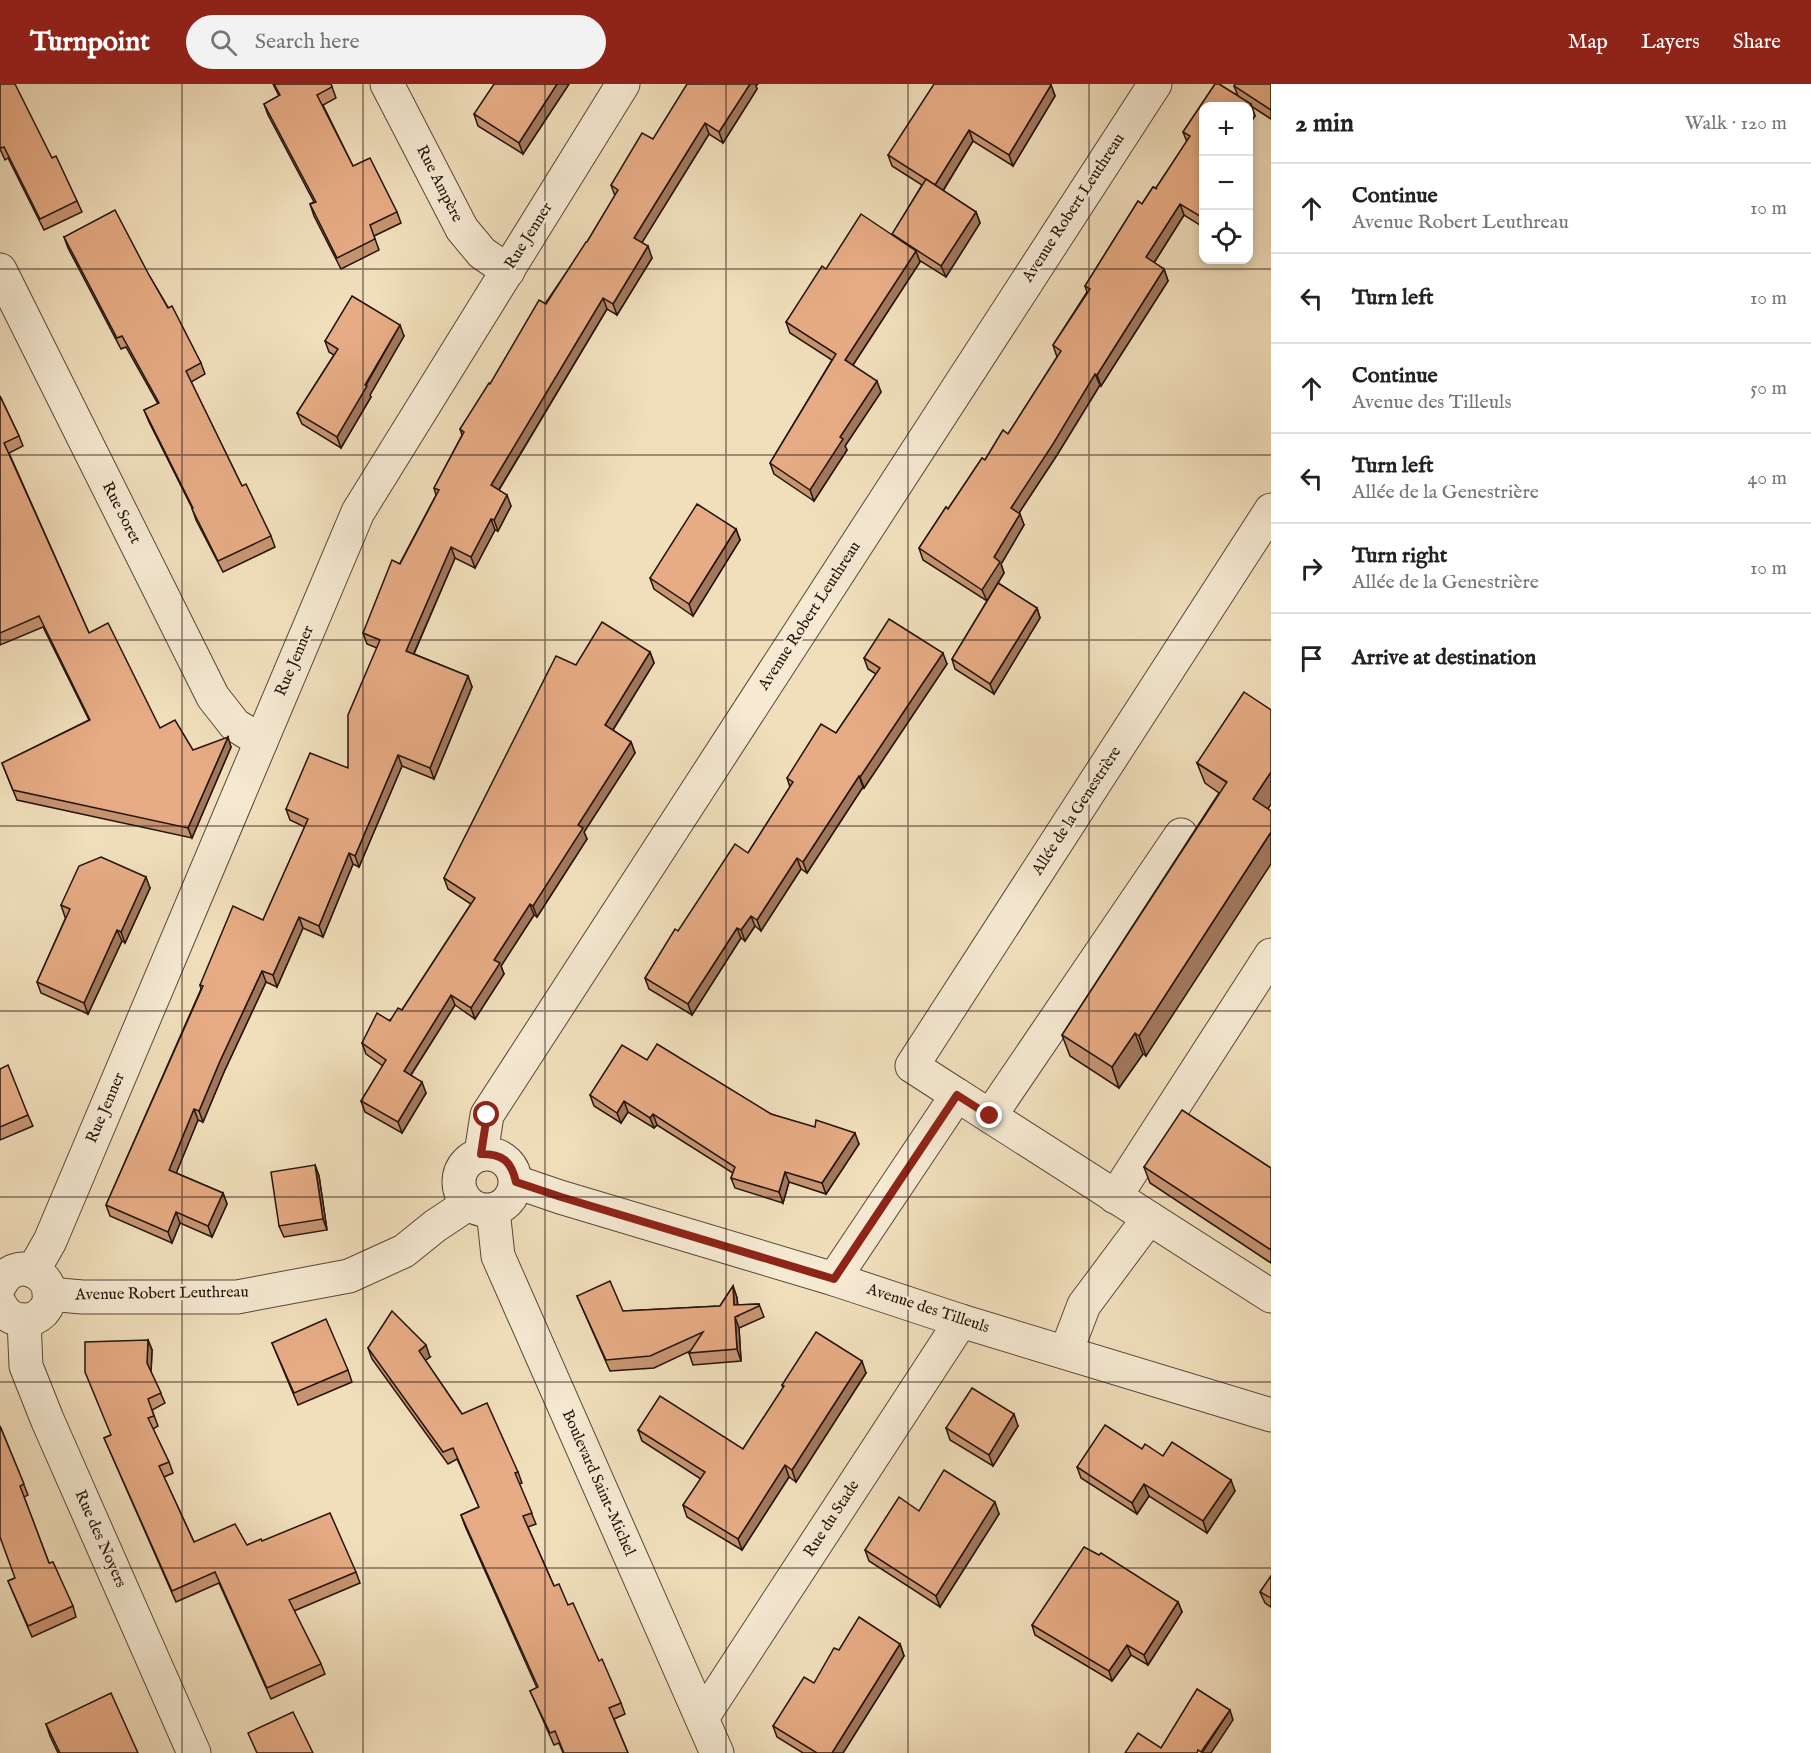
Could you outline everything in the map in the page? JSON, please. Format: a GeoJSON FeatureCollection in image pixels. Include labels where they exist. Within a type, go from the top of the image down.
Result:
{"type":"FeatureCollection","features":[{"type":"Feature","properties":{"kind":"street","name":"Rue Ampère"},"geometry":{"type":"LineString","coordinates":[[387,84],[462,229],[482,253],[508,271]]}},
{"type":"Feature","properties":{"kind":"street","name":"Rue Jenner"},"geometry":{"type":"LineString","coordinates":[[14,1299],[50,1241],[358,512],[623,84]]}},
{"type":"Feature","properties":{"kind":"street","name":"Avenue Robert Leuthreau"},"geometry":{"type":"LineString","coordinates":[[481,1154],[487,1115],[1155,84]]}},
{"type":"Feature","properties":{"kind":"street","name":"Rue Soret"},"geometry":{"type":"LineString","coordinates":[[0,270],[213,697],[235,725],[261,741]]}},
{"type":"Feature","properties":{"kind":"street","name":"Allée de la Genestrière"},"geometry":{"type":"LineString","coordinates":[[1271,510],[912,1066],[1271,1296]]}},
{"type":"Feature","properties":{"kind":"street"},"geometry":{"type":"LineString","coordinates":[[990,1116],[1181,835]]}},
{"type":"Feature","properties":{"kind":"street"},"geometry":{"type":"LineString","coordinates":[[1115,1197],[1271,955]]}},
{"type":"Feature","properties":{"kind":"street"},"geometry":{"type":"LineString","coordinates":[[834,1279],[957,1095]]}},
{"type":"Feature","properties":{"kind":"street"},"geometry":{"type":"LineString","coordinates":[[481,1154],[494,1154],[505,1160],[513,1170],[516,1182],[512,1195],[505,1204],[481,1207],[461,1194],[458,1181],[461,1169],[469,1159],[481,1154]]}},
{"type":"Feature","properties":{"kind":"street","name":"Avenue des Tilleuls"},"geometry":{"type":"LineString","coordinates":[[516,1182],[1271,1415]]}},
{"type":"Feature","properties":{"kind":"street","name":"Avenue Robert Leuthreau"},"geometry":{"type":"LineString","coordinates":[[14,1299],[237,1297],[349,1276],[404,1251],[435,1226],[481,1207]]}},
{"type":"Feature","properties":{"kind":"street","name":"Boulevard Saint-Michel"},"geometry":{"type":"LineString","coordinates":[[481,1207],[498,1256],[717,1753]]}},
{"type":"Feature","properties":{"kind":"street"},"geometry":{"type":"LineString","coordinates":[[1066,1352],[1084,1305],[1149,1218]]}},
{"type":"Feature","properties":{"kind":"street","name":"Rue des Noyers"},"geometry":{"type":"LineString","coordinates":[[14,1299],[26,1366],[34,1387],[194,1753]]}},
{"type":"Feature","properties":{"kind":"street","name":"Rue du Stade"},"geometry":{"type":"LineString","coordinates":[[702,1718],[961,1321]]}},
{"type":"Feature","properties":{"kind":"building"},"geometry":{"type":"Polygon","coordinates":[[[0,84],[15,84],[52,158],[56,156],[77,201],[40,219],[4,147],[0,146],[0,84]]]}},
{"type":"Feature","properties":{"kind":"building"},"geometry":{"type":"Polygon","coordinates":[[[274,84],[331,84],[332,87],[317,95],[353,166],[370,158],[397,212],[370,225],[375,239],[337,258],[310,204],[316,202],[264,104],[280,95],[274,84]]]}},
{"type":"Feature","properties":{"kind":"building"},"geometry":{"type":"Polygon","coordinates":[[[494,84],[557,84],[519,143],[474,114],[494,84]]]}},
{"type":"Feature","properties":{"kind":"building"},"geometry":{"type":"Polygon","coordinates":[[[687,84],[750,84],[719,132],[705,123],[634,238],[648,246],[613,304],[603,298],[491,485],[507,495],[471,557],[451,547],[406,651],[468,676],[430,768],[398,755],[355,856],[349,853],[319,926],[299,917],[273,975],[262,971],[199,1111],[194,1109],[169,1170],[223,1193],[208,1226],[176,1212],[168,1232],[106,1205],[203,986],[200,985],[233,906],[263,920],[308,819],[286,809],[310,753],[348,768],[348,715],[380,640],[363,633],[392,560],[400,564],[439,490],[434,488],[464,432],[460,429],[490,384],[539,300],[546,304],[587,242],[618,190],[611,185],[642,133],[653,139],[687,84]]]}},
{"type":"Feature","properties":{"kind":"building"},"geometry":{"type":"Polygon","coordinates":[[[934,84],[1051,85],[1009,155],[969,130],[935,185],[888,155],[934,84]]]}},
{"type":"Feature","properties":{"kind":"building"},"geometry":{"type":"Polygon","coordinates":[[[1215,84],[1219,84],[1248,102],[1203,102],[1215,84]]]}},
{"type":"Feature","properties":{"kind":"building"},"geometry":{"type":"Polygon","coordinates":[[[1235,84],[1271,84],[1271,110],[1234,86],[1235,84]]]}},
{"type":"Feature","properties":{"kind":"building"},"geometry":{"type":"Polygon","coordinates":[[[1199,108],[1199,216],[1180,204],[1146,257],[1164,269],[1011,508],[1020,514],[994,557],[1000,562],[982,590],[919,548],[982,458],[985,460],[1003,430],[1008,434],[1061,351],[1053,345],[1090,289],[1085,286],[1138,201],[1142,204],[1153,187],[1157,189],[1190,136],[1183,132],[1199,108]]]}},
{"type":"Feature","properties":{"kind":"building"},"geometry":{"type":"Polygon","coordinates":[[[926,179],[976,212],[941,266],[892,234],[926,179]]]}},
{"type":"Feature","properties":{"kind":"building"},"geometry":{"type":"Polygon","coordinates":[[[115,210],[168,308],[172,306],[201,363],[186,371],[242,486],[246,484],[271,536],[218,561],[144,410],[159,403],[122,336],[117,338],[64,237],[115,210]]]}},
{"type":"Feature","properties":{"kind":"building"},"geometry":{"type":"Polygon","coordinates":[[[861,214],[916,251],[845,360],[877,381],[840,437],[843,439],[810,490],[770,463],[836,354],[786,322],[822,266],[826,269],[861,214]]]}},
{"type":"Feature","properties":{"kind":"building"},"geometry":{"type":"Polygon","coordinates":[[[352,296],[400,325],[337,437],[297,413],[338,349],[325,341],[352,296]]]}},
{"type":"Feature","properties":{"kind":"building"},"geometry":{"type":"Polygon","coordinates":[[[0,396],[19,436],[4,443],[89,633],[108,623],[160,728],[175,720],[193,750],[228,737],[188,828],[13,790],[2,763],[90,720],[39,616],[0,633],[0,396]]]}},
{"type":"Feature","properties":{"kind":"building"},"geometry":{"type":"Polygon","coordinates":[[[697,504],[736,529],[689,604],[650,578],[697,504]]]}},
{"type":"Feature","properties":{"kind":"building"},"geometry":{"type":"Polygon","coordinates":[[[998,583],[1037,608],[990,684],[952,659],[998,583]]]}},
{"type":"Feature","properties":{"kind":"building"},"geometry":{"type":"Polygon","coordinates":[[[889,619],[943,653],[803,862],[797,858],[757,920],[751,916],[741,930],[737,928],[688,1004],[645,978],[675,929],[678,931],[735,844],[748,853],[793,782],[787,778],[821,724],[836,733],[880,668],[864,658],[889,619]]]}},
{"type":"Feature","properties":{"kind":"building"},"geometry":{"type":"Polygon","coordinates":[[[602,622],[650,652],[605,725],[631,742],[578,825],[583,828],[533,906],[530,904],[494,960],[500,963],[471,1008],[451,995],[404,1071],[422,1082],[398,1122],[361,1101],[386,1060],[362,1043],[377,1013],[390,1021],[398,1008],[402,1010],[475,898],[444,878],[556,656],[576,665],[602,622]]]}},
{"type":"Feature","properties":{"kind":"building"},"geometry":{"type":"Polygon","coordinates":[[[1244,692],[1271,710],[1271,772],[1253,799],[1271,811],[1271,832],[1139,1036],[1135,1033],[1112,1067],[1062,1035],[1227,782],[1197,763],[1244,692]]]}},
{"type":"Feature","properties":{"kind":"building"},"geometry":{"type":"Polygon","coordinates":[[[101,857],[146,877],[121,932],[117,930],[84,1003],[37,982],[70,909],[61,905],[79,866],[101,857]]]}},
{"type":"Feature","properties":{"kind":"building"},"geometry":{"type":"Polygon","coordinates":[[[657,1044],[771,1114],[815,1127],[816,1120],[855,1133],[822,1183],[785,1172],[779,1192],[731,1178],[735,1167],[653,1114],[650,1118],[624,1101],[617,1113],[590,1095],[622,1045],[647,1060],[657,1044]]]}},
{"type":"Feature","properties":{"kind":"building"},"geometry":{"type":"Polygon","coordinates":[[[8,1065],[28,1115],[0,1127],[0,1069],[8,1065]]]}},
{"type":"Feature","properties":{"kind":"building"},"geometry":{"type":"Polygon","coordinates":[[[1182,1110],[1271,1168],[1271,1250],[1144,1167],[1182,1110]]]}},
{"type":"Feature","properties":{"kind":"building"},"geometry":{"type":"Polygon","coordinates":[[[315,1165],[323,1219],[279,1226],[271,1172],[315,1165]]]}},
{"type":"Feature","properties":{"kind":"building"},"geometry":{"type":"Polygon","coordinates":[[[610,1281],[623,1311],[720,1306],[733,1286],[734,1305],[759,1304],[759,1306],[735,1317],[737,1349],[689,1353],[703,1332],[650,1356],[606,1360],[577,1296],[610,1281]]]}},
{"type":"Feature","properties":{"kind":"building"},"geometry":{"type":"Polygon","coordinates":[[[392,1311],[426,1345],[419,1351],[462,1414],[487,1403],[518,1472],[515,1473],[532,1513],[523,1516],[554,1586],[559,1584],[568,1605],[573,1603],[599,1661],[602,1659],[621,1703],[609,1708],[628,1753],[564,1753],[555,1731],[550,1733],[530,1691],[538,1687],[461,1515],[479,1507],[453,1448],[443,1452],[368,1348],[392,1311]]]}},
{"type":"Feature","properties":{"kind":"building"},"geometry":{"type":"Polygon","coordinates":[[[326,1319],[348,1370],[294,1393],[272,1343],[326,1319]]]}},
{"type":"Feature","properties":{"kind":"building"},"geometry":{"type":"Polygon","coordinates":[[[816,1332],[862,1361],[792,1470],[785,1465],[738,1539],[683,1505],[705,1472],[638,1430],[660,1396],[743,1449],[816,1332]]]}},
{"type":"Feature","properties":{"kind":"building"},"geometry":{"type":"Polygon","coordinates":[[[148,1340],[147,1363],[161,1393],[148,1399],[154,1416],[148,1418],[169,1462],[159,1466],[194,1542],[235,1524],[247,1545],[330,1513],[356,1572],[289,1600],[321,1664],[267,1688],[215,1572],[172,1591],[104,1438],[111,1435],[85,1372],[85,1342],[148,1340]]]}},
{"type":"Feature","properties":{"kind":"building"},"geometry":{"type":"Polygon","coordinates":[[[972,1388],[1014,1414],[989,1455],[946,1428],[972,1388]]]}},
{"type":"Feature","properties":{"kind":"building"},"geometry":{"type":"Polygon","coordinates":[[[1105,1425],[1142,1449],[1145,1444],[1163,1456],[1172,1442],[1231,1480],[1203,1521],[1144,1484],[1132,1503],[1077,1467],[1105,1425]]]}},
{"type":"Feature","properties":{"kind":"building"},"geometry":{"type":"Polygon","coordinates":[[[0,1426],[24,1484],[20,1486],[49,1563],[53,1562],[73,1606],[28,1626],[8,1581],[15,1578],[0,1537],[0,1426]]]}},
{"type":"Feature","properties":{"kind":"building"},"geometry":{"type":"Polygon","coordinates":[[[944,1470],[995,1502],[936,1596],[865,1550],[899,1497],[919,1511],[944,1470]]]}},
{"type":"Feature","properties":{"kind":"building"},"geometry":{"type":"Polygon","coordinates":[[[1084,1547],[1099,1555],[1101,1553],[1178,1602],[1144,1655],[1127,1645],[1109,1671],[1032,1625],[1084,1547]]]}},
{"type":"Feature","properties":{"kind":"building"},"geometry":{"type":"Polygon","coordinates":[[[1271,1576],[1271,1598],[1260,1592],[1271,1576]]]}},
{"type":"Feature","properties":{"kind":"building"},"geometry":{"type":"Polygon","coordinates":[[[859,1617],[900,1644],[832,1753],[817,1753],[773,1726],[804,1677],[814,1683],[834,1648],[839,1650],[859,1617]]]}},
{"type":"Feature","properties":{"kind":"building"},"geometry":{"type":"Polygon","coordinates":[[[1197,1689],[1230,1710],[1201,1752],[1198,1750],[1197,1753],[1125,1753],[1138,1733],[1161,1748],[1197,1689]]]}},
{"type":"Feature","properties":{"kind":"building"},"geometry":{"type":"Polygon","coordinates":[[[111,1693],[138,1753],[60,1753],[46,1724],[111,1693]]]}},
{"type":"Feature","properties":{"kind":"building"},"geometry":{"type":"Polygon","coordinates":[[[293,1712],[313,1753],[257,1753],[248,1733],[293,1712]]]}},
{"type":"Feature","properties":{"kind":"route"},"geometry":{"type":"LineString","coordinates":[[487,1115],[481,1154],[494,1154],[505,1160],[513,1170],[516,1182],[834,1279],[957,1095],[990,1116]]}}]}
